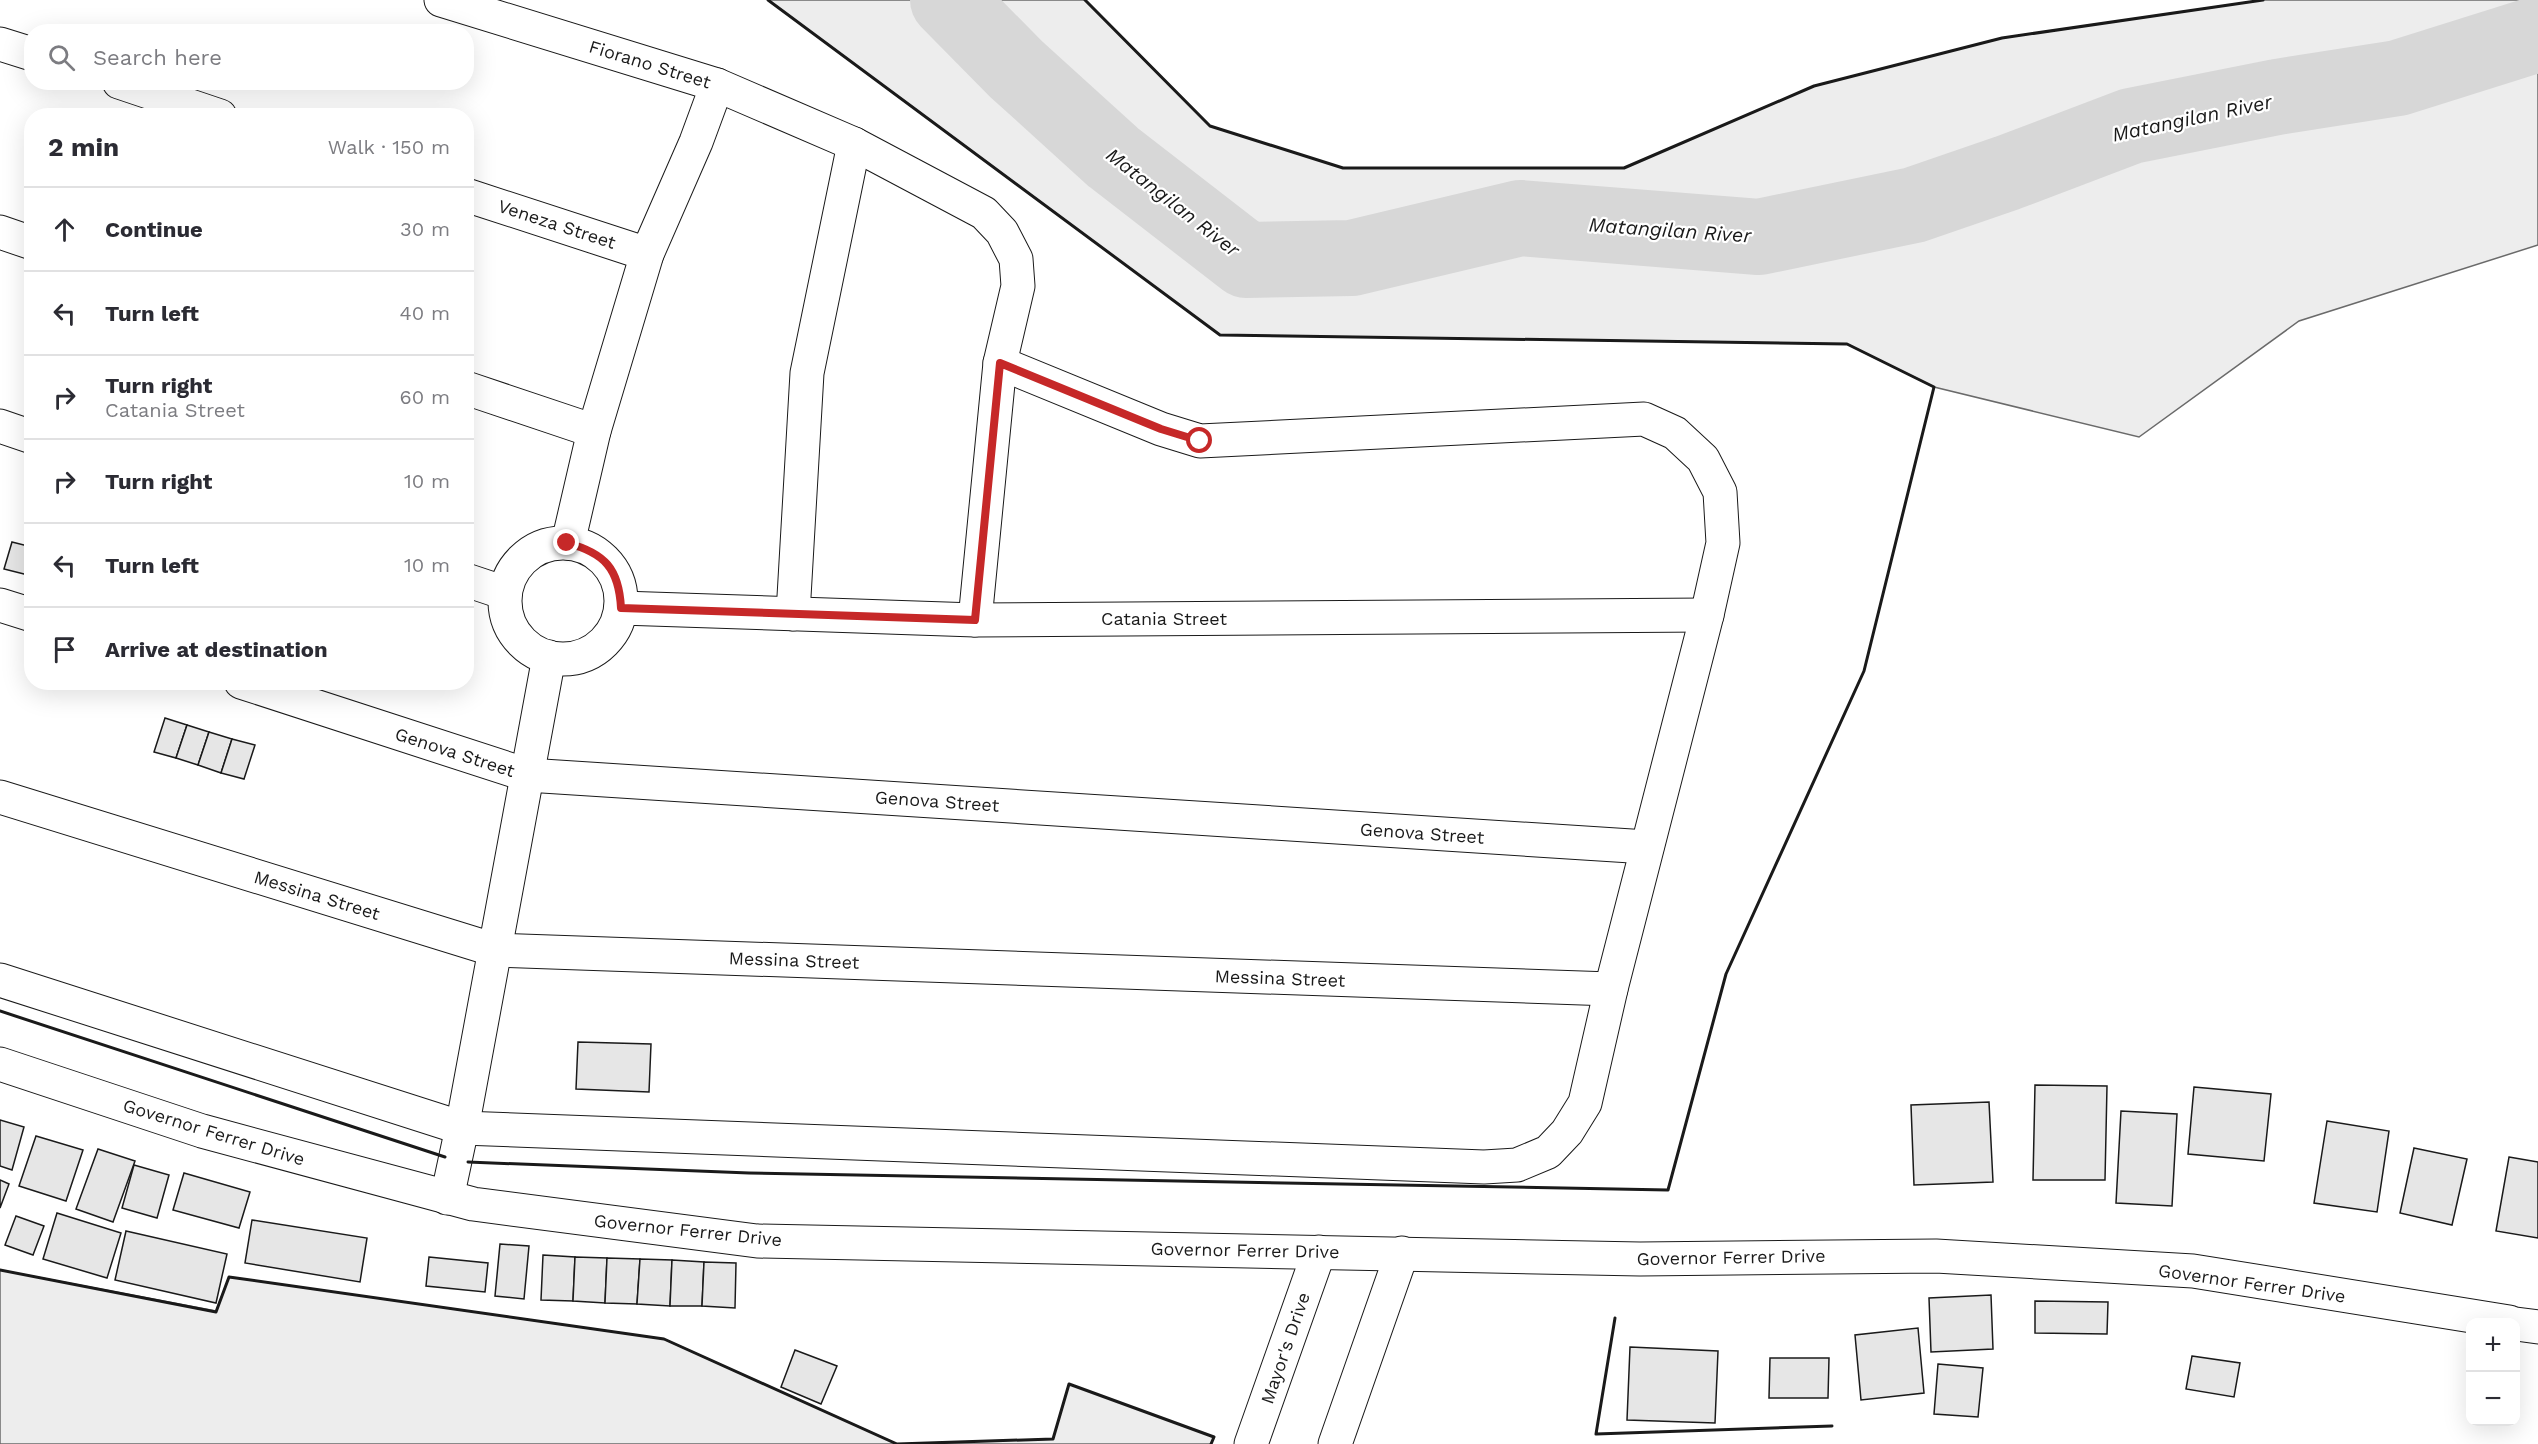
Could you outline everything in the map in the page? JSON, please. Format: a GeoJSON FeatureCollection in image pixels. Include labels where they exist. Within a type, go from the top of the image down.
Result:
{"type":"FeatureCollection","features":[{"type":"Feature","properties":{"kind":"street","name":"Fiorano Street"},"geometry":{"type":"LineString","coordinates":[[441,0],[717,85],[854,144],[984,213],[1002,232],[1016,259],[1018,286],[1000,363],[975,620]]}},
{"type":"Feature","properties":{"kind":"street"},"geometry":{"type":"LineString","coordinates":[[0,44],[24,52]]}},
{"type":"Feature","properties":{"kind":"street"},"geometry":{"type":"LineString","coordinates":[[567,543],[594,431],[647,254],[717,85]]}},
{"type":"Feature","properties":{"kind":"street"},"geometry":{"type":"LineString","coordinates":[[142,90],[196,108]]}},
{"type":"Feature","properties":{"kind":"street"},"geometry":{"type":"LineString","coordinates":[[793,614],[807,373],[854,144]]}},
{"type":"Feature","properties":{"kind":"street","name":"Veneza Street"},"geometry":{"type":"LineString","coordinates":[[474,198],[647,254]]}},
{"type":"Feature","properties":{"kind":"street"},"geometry":{"type":"LineString","coordinates":[[0,232],[24,240]]}},
{"type":"Feature","properties":{"kind":"street"},"geometry":{"type":"LineString","coordinates":[[0,980],[462,1128],[1484,1167],[1516,1165],[1548,1152],[1567,1132],[1585,1102],[1611,989],[1707,615],[1723,543],[1720,492],[1703,459],[1675,433],[1644,419],[1200,441],[1161,429],[1000,363]]}},
{"type":"Feature","properties":{"kind":"street"},"geometry":{"type":"LineString","coordinates":[[474,391],[594,431]]}},
{"type":"Feature","properties":{"kind":"street"},"geometry":{"type":"LineString","coordinates":[[0,426],[24,434]]}},
{"type":"Feature","properties":{"kind":"street"},"geometry":{"type":"LineString","coordinates":[[567,543],[589,549],[603,559],[615,573],[620,590],[621,608],[615,626],[603,642],[587,653],[568,658],[549,657],[534,651],[520,640],[511,626],[506,610],[505,593],[512,572],[526,555],[546,545],[567,543]]}},
{"type":"Feature","properties":{"kind":"street"},"geometry":{"type":"LineString","coordinates":[[474,583],[505,593]]}},
{"type":"Feature","properties":{"kind":"street"},"geometry":{"type":"LineString","coordinates":[[0,604],[24,612]]}},
{"type":"Feature","properties":{"kind":"street","name":"Catania Street"},"geometry":{"type":"LineString","coordinates":[[621,608],[975,620],[1707,615]]}},
{"type":"Feature","properties":{"kind":"street"},"geometry":{"type":"LineString","coordinates":[[447,1198],[549,657]]}},
{"type":"Feature","properties":{"kind":"street","name":"Genova Street"},"geometry":{"type":"LineString","coordinates":[[266,690],[527,775],[1647,847]]}},
{"type":"Feature","properties":{"kind":"street","name":"Messina Street"},"geometry":{"type":"LineString","coordinates":[[0,797],[495,950],[1611,989]]}},
{"type":"Feature","properties":{"kind":"street","name":"Governor Ferrer Drive"},"geometry":{"type":"LineString","coordinates":[[0,1065],[202,1131],[447,1198],[485,1206],[757,1241],[1640,1259],[1936,1256],[2181,1270],[2478,1318]]}},
{"type":"Feature","properties":{"kind":"street","name":"Mayor's Drive"},"geometry":{"type":"LineString","coordinates":[[1251,1444],[1319,1252]]}},
{"type":"Feature","properties":{"kind":"street"},"geometry":{"type":"LineString","coordinates":[[1335,1444],[1402,1253]]}},
{"type":"Feature","properties":{"kind":"street"},"geometry":{"type":"LineString","coordinates":[[2520,1325],[2538,1327]]}},
{"type":"Feature","properties":{"kind":"shaded area"},"geometry":{"type":"Polygon","coordinates":[[[768,0],[1085,0],[1210,126],[1343,168],[1624,168],[1814,86],[2002,38],[2263,0],[2538,0],[2538,245],[2299,321],[2139,437],[1934,387],[1847,344],[1220,335],[768,0]]]}},
{"type":"Feature","properties":{"kind":"shaded area"},"geometry":{"type":"Polygon","coordinates":[[[0,1270],[216,1311],[229,1277],[664,1339],[897,1444],[0,1444],[0,1270]]]}},
{"type":"Feature","properties":{"kind":"shaded area"},"geometry":{"type":"Polygon","coordinates":[[[1069,1384],[1214,1437],[1211,1444],[897,1444],[1053,1439],[1069,1384]]]}},
{"type":"Feature","properties":{"kind":"building"},"geometry":{"type":"Polygon","coordinates":[[[12,542],[24,545],[24,574],[4,569],[12,542]]]}},
{"type":"Feature","properties":{"kind":"building"},"geometry":{"type":"Polygon","coordinates":[[[165,718],[187,725],[176,758],[154,752],[165,718]]]}},
{"type":"Feature","properties":{"kind":"building"},"geometry":{"type":"Polygon","coordinates":[[[187,725],[209,732],[198,765],[176,758],[187,725]]]}},
{"type":"Feature","properties":{"kind":"building"},"geometry":{"type":"Polygon","coordinates":[[[209,732],[232,739],[221,773],[198,765],[209,732]]]}},
{"type":"Feature","properties":{"kind":"building"},"geometry":{"type":"Polygon","coordinates":[[[232,739],[255,745],[244,779],[221,773],[232,739]]]}},
{"type":"Feature","properties":{"kind":"building"},"geometry":{"type":"Polygon","coordinates":[[[578,1042],[651,1044],[649,1092],[576,1089],[578,1042]]]}},
{"type":"Feature","properties":{"kind":"building"},"geometry":{"type":"Polygon","coordinates":[[[2035,1085],[2107,1086],[2105,1180],[2033,1180],[2035,1085]]]}},
{"type":"Feature","properties":{"kind":"building"},"geometry":{"type":"Polygon","coordinates":[[[2194,1087],[2271,1094],[2264,1161],[2188,1154],[2194,1087]]]}},
{"type":"Feature","properties":{"kind":"building"},"geometry":{"type":"Polygon","coordinates":[[[1989,1102],[1993,1182],[1914,1185],[1911,1105],[1989,1102]]]}},
{"type":"Feature","properties":{"kind":"building"},"geometry":{"type":"Polygon","coordinates":[[[2121,1111],[2177,1114],[2172,1206],[2116,1203],[2121,1111]]]}},
{"type":"Feature","properties":{"kind":"building"},"geometry":{"type":"Polygon","coordinates":[[[0,1120],[24,1127],[12,1170],[0,1166],[0,1120]]]}},
{"type":"Feature","properties":{"kind":"building"},"geometry":{"type":"Polygon","coordinates":[[[2327,1121],[2389,1131],[2377,1212],[2314,1203],[2327,1121]]]}},
{"type":"Feature","properties":{"kind":"building"},"geometry":{"type":"Polygon","coordinates":[[[36,1136],[83,1150],[66,1201],[19,1186],[36,1136]]]}},
{"type":"Feature","properties":{"kind":"building"},"geometry":{"type":"Polygon","coordinates":[[[2414,1148],[2467,1159],[2452,1225],[2400,1213],[2414,1148]]]}},
{"type":"Feature","properties":{"kind":"building"},"geometry":{"type":"Polygon","coordinates":[[[98,1149],[135,1161],[113,1222],[76,1209],[98,1149]]]}},
{"type":"Feature","properties":{"kind":"building"},"geometry":{"type":"Polygon","coordinates":[[[2509,1157],[2538,1162],[2538,1238],[2496,1231],[2509,1157]]]}},
{"type":"Feature","properties":{"kind":"building"},"geometry":{"type":"Polygon","coordinates":[[[134,1165],[169,1175],[157,1218],[122,1208],[134,1165]]]}},
{"type":"Feature","properties":{"kind":"building"},"geometry":{"type":"Polygon","coordinates":[[[184,1173],[250,1192],[239,1228],[173,1210],[184,1173]]]}},
{"type":"Feature","properties":{"kind":"building"},"geometry":{"type":"Polygon","coordinates":[[[0,1180],[9,1184],[0,1208],[0,1180]]]}},
{"type":"Feature","properties":{"kind":"building"},"geometry":{"type":"Polygon","coordinates":[[[57,1213],[121,1233],[107,1278],[43,1259],[57,1213]]]}},
{"type":"Feature","properties":{"kind":"building"},"geometry":{"type":"Polygon","coordinates":[[[16,1216],[44,1226],[33,1255],[5,1245],[16,1216]]]}},
{"type":"Feature","properties":{"kind":"building"},"geometry":{"type":"Polygon","coordinates":[[[252,1220],[367,1238],[360,1282],[245,1263],[252,1220]]]}},
{"type":"Feature","properties":{"kind":"building"},"geometry":{"type":"Polygon","coordinates":[[[126,1231],[227,1254],[216,1303],[115,1280],[126,1231]]]}},
{"type":"Feature","properties":{"kind":"building"},"geometry":{"type":"Polygon","coordinates":[[[500,1244],[529,1246],[524,1299],[495,1296],[500,1244]]]}},
{"type":"Feature","properties":{"kind":"building"},"geometry":{"type":"Polygon","coordinates":[[[543,1255],[575,1257],[573,1301],[541,1300],[543,1255]]]}},
{"type":"Feature","properties":{"kind":"building"},"geometry":{"type":"Polygon","coordinates":[[[429,1257],[488,1263],[485,1292],[426,1286],[429,1257]]]}},
{"type":"Feature","properties":{"kind":"building"},"geometry":{"type":"Polygon","coordinates":[[[575,1257],[607,1258],[605,1303],[573,1301],[575,1257]]]}},
{"type":"Feature","properties":{"kind":"building"},"geometry":{"type":"Polygon","coordinates":[[[607,1258],[640,1259],[637,1304],[605,1303],[607,1258]]]}},
{"type":"Feature","properties":{"kind":"building"},"geometry":{"type":"Polygon","coordinates":[[[640,1259],[672,1260],[670,1306],[637,1304],[640,1259]]]}},
{"type":"Feature","properties":{"kind":"building"},"geometry":{"type":"Polygon","coordinates":[[[672,1260],[704,1262],[702,1306],[670,1306],[672,1260]]]}},
{"type":"Feature","properties":{"kind":"building"},"geometry":{"type":"Polygon","coordinates":[[[704,1262],[736,1263],[735,1308],[702,1306],[704,1262]]]}},
{"type":"Feature","properties":{"kind":"building"},"geometry":{"type":"Polygon","coordinates":[[[1991,1295],[1993,1349],[1931,1352],[1929,1298],[1991,1295]]]}},
{"type":"Feature","properties":{"kind":"building"},"geometry":{"type":"Polygon","coordinates":[[[2035,1301],[2108,1302],[2107,1334],[2035,1333],[2035,1301]]]}},
{"type":"Feature","properties":{"kind":"building"},"geometry":{"type":"Polygon","coordinates":[[[1918,1328],[1924,1393],[1861,1400],[1855,1335],[1918,1328]]]}},
{"type":"Feature","properties":{"kind":"building"},"geometry":{"type":"Polygon","coordinates":[[[1630,1347],[1718,1351],[1715,1423],[1627,1420],[1630,1347]]]}},
{"type":"Feature","properties":{"kind":"building"},"geometry":{"type":"Polygon","coordinates":[[[795,1350],[837,1366],[821,1404],[781,1387],[795,1350]]]}},
{"type":"Feature","properties":{"kind":"building"},"geometry":{"type":"Polygon","coordinates":[[[2192,1356],[2240,1363],[2234,1397],[2186,1389],[2192,1356]]]}},
{"type":"Feature","properties":{"kind":"building"},"geometry":{"type":"Polygon","coordinates":[[[1770,1358],[1829,1358],[1828,1398],[1769,1398],[1770,1358]]]}},
{"type":"Feature","properties":{"kind":"building"},"geometry":{"type":"Polygon","coordinates":[[[1938,1364],[1983,1368],[1978,1417],[1934,1414],[1938,1364]]]}},
{"type":"Feature","properties":{"kind":"waterway","name":"Matangilan River"},"geometry":{"type":"LineString","coordinates":[[948,0],[1016,69],[1113,157],[1246,260],[1352,258],[1520,218],[1759,237],[1914,205],[2131,126],[2277,97],[2398,78],[2538,34]]}},
{"type":"Feature","properties":{"kind":"wall"},"geometry":{"type":"LineString","coordinates":[[468,1162],[749,1173],[1668,1190],[1726,974],[1864,671],[1934,387],[1847,344],[1220,335],[768,0]]}},
{"type":"Feature","properties":{"kind":"wall"},"geometry":{"type":"LineString","coordinates":[[1085,0],[1210,126],[1343,168],[1624,168],[1814,86],[2002,38],[2263,0]]}},
{"type":"Feature","properties":{"kind":"wall"},"geometry":{"type":"LineString","coordinates":[[0,1011],[445,1157]]}},
{"type":"Feature","properties":{"kind":"wall"},"geometry":{"type":"LineString","coordinates":[[0,1270],[216,1312],[229,1277],[664,1339],[897,1444],[1053,1439],[1069,1384],[1214,1437],[1211,1444]]}},
{"type":"Feature","properties":{"kind":"wall"},"geometry":{"type":"LineString","coordinates":[[1615,1318],[1596,1434],[1832,1426]]}},
{"type":"Feature","properties":{"kind":"route"},"geometry":{"type":"LineString","coordinates":[[567,543],[589,549],[603,559],[615,573],[620,590],[621,608],[975,620],[1000,363],[1161,429],[1200,441]]}}]}
